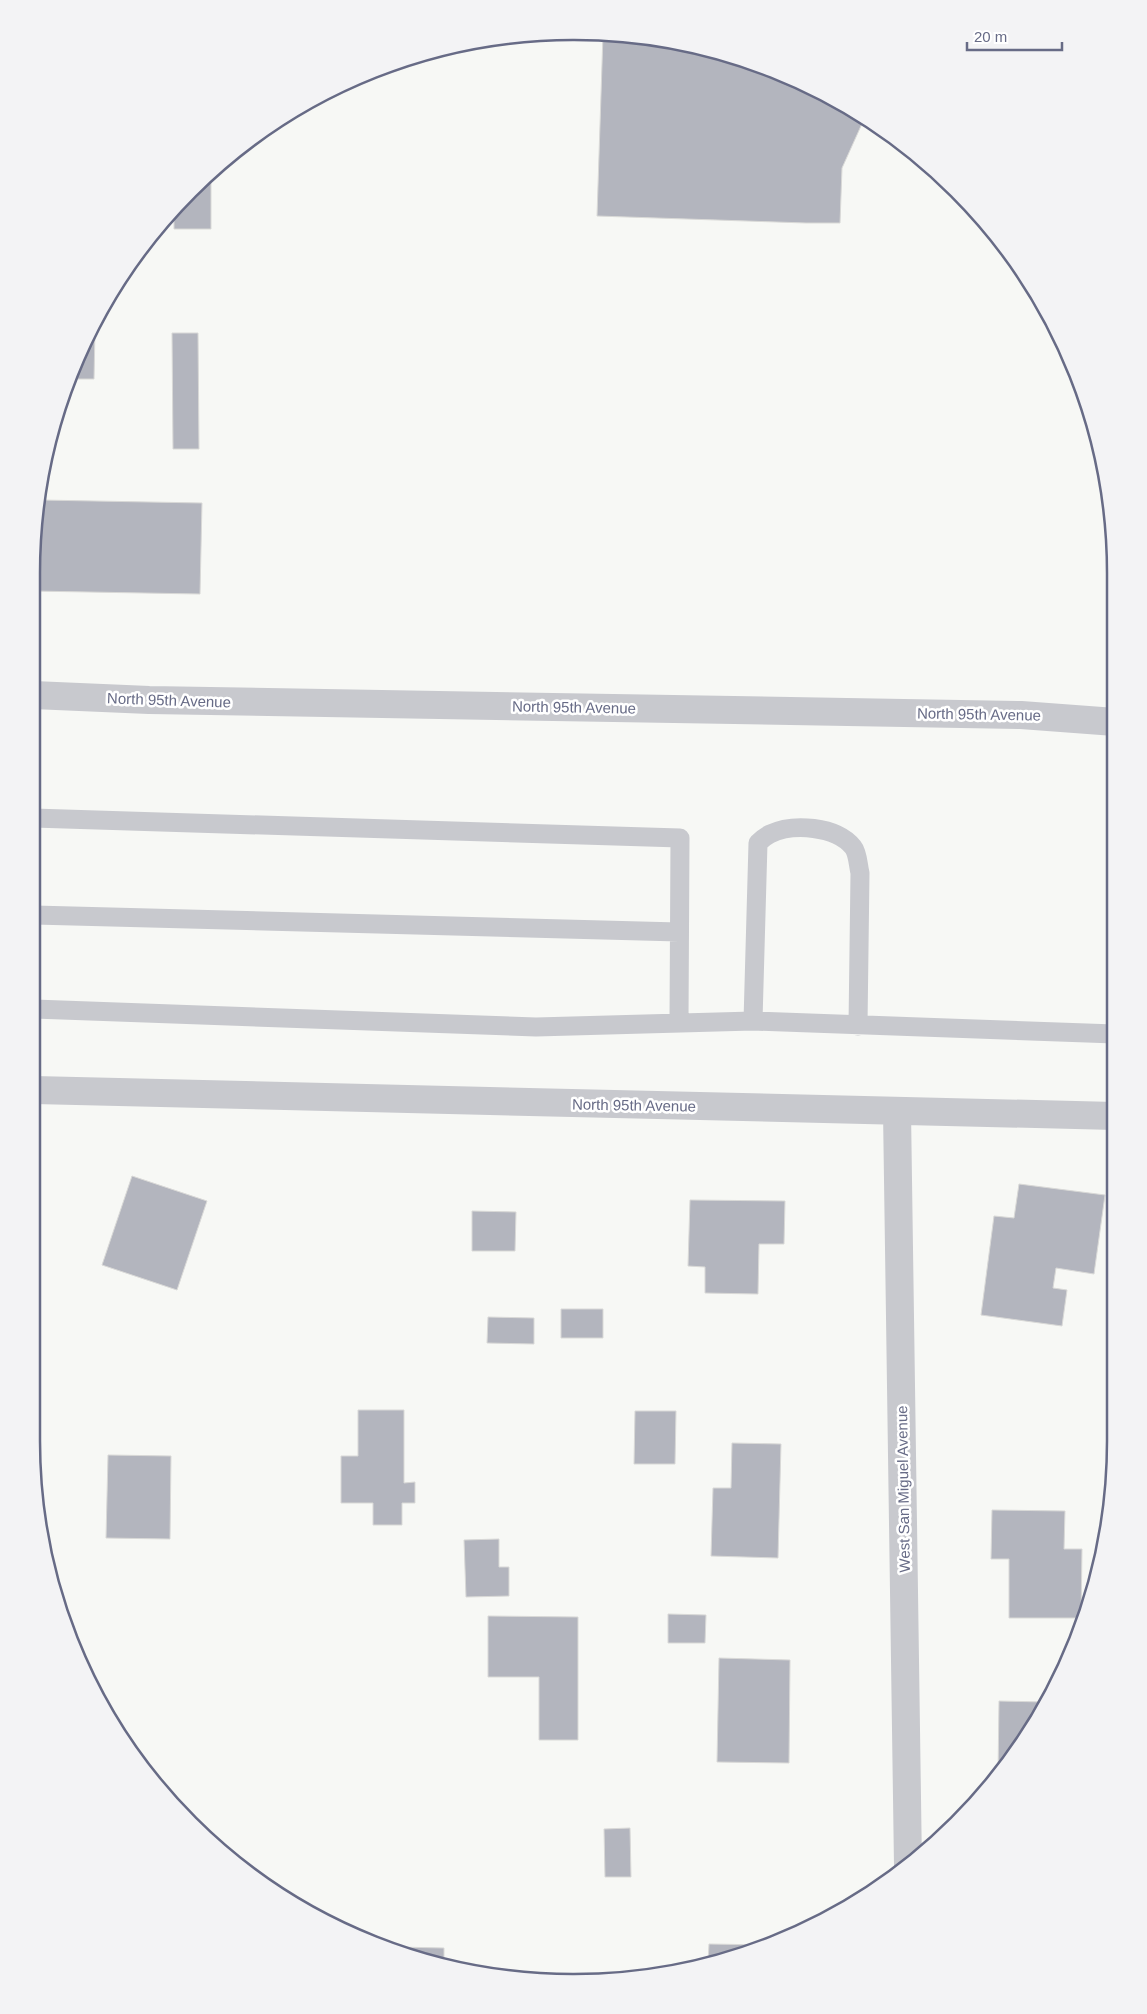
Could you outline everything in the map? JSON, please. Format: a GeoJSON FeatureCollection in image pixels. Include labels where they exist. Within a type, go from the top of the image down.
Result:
{"type":"FeatureCollection","features":[{"type":"Feature","properties":{"kind":"street","name":"North 95th Avenue"},"geometry":{"type":"LineString","coordinates":[[40,695],[159,700],[1021,715],[1107,721]]}},
{"type":"Feature","properties":{"kind":"street","name":"North 95th Avenue"},"geometry":{"type":"LineString","coordinates":[[40,1090],[1107,1116]]}},
{"type":"Feature","properties":{"kind":"street","name":"West San Miguel Avenue"},"geometry":{"type":"LineString","coordinates":[[897,1111],[908,1856]]}},
{"type":"Feature","properties":{"kind":"lane"},"geometry":{"type":"LineString","coordinates":[[40,818],[680,838],[680,1023]]}},
{"type":"Feature","properties":{"kind":"lane"},"geometry":{"type":"LineString","coordinates":[[754,1022],[758,843],[769,834],[789,829],[806,828],[829,832],[846,840],[855,848],[860,873],[858,1026]]}},
{"type":"Feature","properties":{"kind":"lane"},"geometry":{"type":"LineString","coordinates":[[40,915],[680,932]]}},
{"type":"Feature","properties":{"kind":"lane"},"geometry":{"type":"LineString","coordinates":[[40,1009],[536,1026],[754,1022],[1107,1034]]}},
{"type":"Feature","properties":{"kind":"building"},"geometry":{"type":"Polygon","coordinates":[[[603,41],[678,50],[745,68],[809,95],[862,125],[842,168],[840,223],[597,216],[603,41]]]}},
{"type":"Feature","properties":{"kind":"building"},"geometry":{"type":"Polygon","coordinates":[[[211,182],[211,229],[174,229],[174,220],[211,182]]]}},
{"type":"Feature","properties":{"kind":"building"},"geometry":{"type":"Polygon","coordinates":[[[172,333],[198,333],[199,449],[173,449],[172,333]]]}},
{"type":"Feature","properties":{"kind":"building"},"geometry":{"type":"Polygon","coordinates":[[[95,338],[94,379],[77,379],[95,338]]]}},
{"type":"Feature","properties":{"kind":"building"},"geometry":{"type":"Polygon","coordinates":[[[46,500],[202,503],[200,594],[40,591],[41,539],[46,500]]]}},
{"type":"Feature","properties":{"kind":"building"},"geometry":{"type":"Polygon","coordinates":[[[132,1176],[207,1201],[177,1290],[102,1265],[132,1176]]]}},
{"type":"Feature","properties":{"kind":"building"},"geometry":{"type":"Polygon","coordinates":[[[1019,1184],[1105,1195],[1094,1274],[1056,1268],[1053,1288],[1067,1290],[1062,1326],[981,1315],[994,1216],[1014,1218],[1019,1184]]]}},
{"type":"Feature","properties":{"kind":"building"},"geometry":{"type":"Polygon","coordinates":[[[690,1200],[785,1201],[784,1244],[759,1244],[758,1294],[705,1293],[705,1267],[688,1266],[690,1200]]]}},
{"type":"Feature","properties":{"kind":"building"},"geometry":{"type":"Polygon","coordinates":[[[472,1211],[516,1212],[515,1251],[472,1251],[472,1211]]]}},
{"type":"Feature","properties":{"kind":"building"},"geometry":{"type":"Polygon","coordinates":[[[561,1309],[603,1309],[603,1338],[561,1338],[561,1309]]]}},
{"type":"Feature","properties":{"kind":"building"},"geometry":{"type":"Polygon","coordinates":[[[488,1317],[534,1318],[534,1344],[487,1343],[488,1317]]]}},
{"type":"Feature","properties":{"kind":"building"},"geometry":{"type":"Polygon","coordinates":[[[358,1410],[404,1410],[404,1483],[415,1482],[415,1503],[402,1503],[402,1525],[373,1525],[373,1503],[341,1503],[341,1456],[358,1456],[358,1410]]]}},
{"type":"Feature","properties":{"kind":"building"},"geometry":{"type":"Polygon","coordinates":[[[635,1411],[676,1411],[675,1464],[634,1464],[635,1411]]]}},
{"type":"Feature","properties":{"kind":"building"},"geometry":{"type":"Polygon","coordinates":[[[732,1443],[781,1444],[778,1558],[711,1556],[713,1488],[731,1488],[732,1443]]]}},
{"type":"Feature","properties":{"kind":"building"},"geometry":{"type":"Polygon","coordinates":[[[108,1455],[171,1456],[170,1539],[106,1538],[108,1455]]]}},
{"type":"Feature","properties":{"kind":"building"},"geometry":{"type":"Polygon","coordinates":[[[992,1510],[1065,1511],[1064,1549],[1082,1549],[1081,1605],[1077,1618],[1009,1618],[1009,1559],[991,1559],[992,1510]]]}},
{"type":"Feature","properties":{"kind":"building"},"geometry":{"type":"Polygon","coordinates":[[[499,1539],[499,1567],[509,1567],[509,1596],[466,1597],[464,1540],[499,1539]]]}},
{"type":"Feature","properties":{"kind":"building"},"geometry":{"type":"Polygon","coordinates":[[[668,1614],[706,1615],[705,1643],[668,1643],[668,1614]]]}},
{"type":"Feature","properties":{"kind":"building"},"geometry":{"type":"Polygon","coordinates":[[[488,1616],[578,1617],[578,1740],[539,1740],[539,1677],[488,1677],[488,1616]]]}},
{"type":"Feature","properties":{"kind":"building"},"geometry":{"type":"Polygon","coordinates":[[[719,1658],[790,1660],[789,1763],[717,1762],[719,1658]]]}},
{"type":"Feature","properties":{"kind":"building"},"geometry":{"type":"Polygon","coordinates":[[[999,1701],[1039,1702],[1017,1737],[998,1763],[999,1701]]]}},
{"type":"Feature","properties":{"kind":"building"},"geometry":{"type":"Polygon","coordinates":[[[630,1828],[631,1877],[605,1877],[604,1829],[630,1828]]]}},
{"type":"Feature","properties":{"kind":"building"},"geometry":{"type":"Polygon","coordinates":[[[709,1944],[748,1945],[745,1946],[708,1957],[709,1944]]]}},
{"type":"Feature","properties":{"kind":"building"},"geometry":{"type":"Polygon","coordinates":[[[406,1947],[444,1948],[444,1958],[406,1947]]]}}]}
